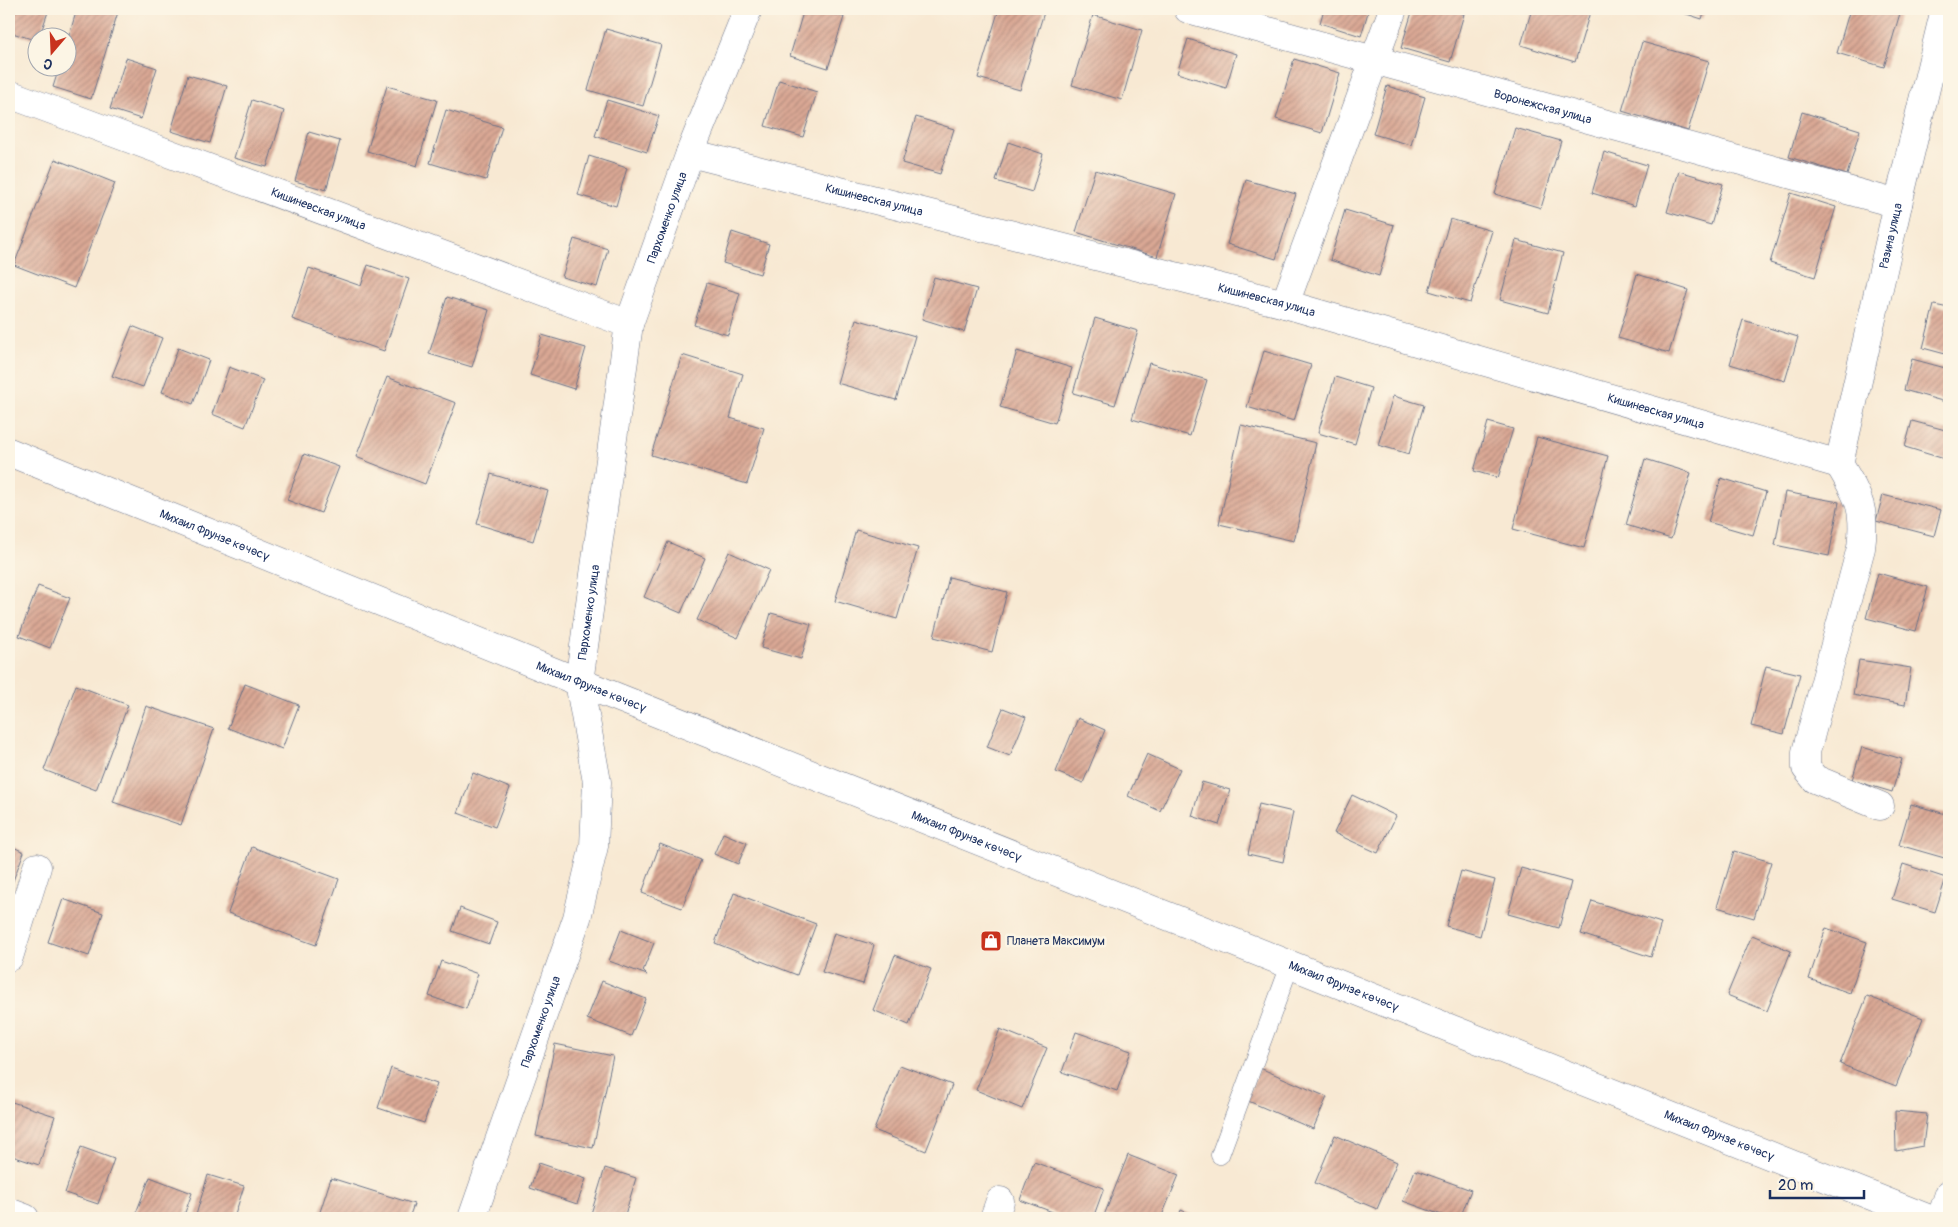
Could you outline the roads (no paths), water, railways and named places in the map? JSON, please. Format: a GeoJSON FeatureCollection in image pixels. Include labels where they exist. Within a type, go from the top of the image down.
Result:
{"type":"FeatureCollection","features":[{"type":"Feature","properties":{"kind":"street","name":"Пархоменко улица"},"geometry":{"type":"LineString","coordinates":[[472,1218],[577,918],[594,846],[597,782],[579,682],[629,324],[690,153],[748,9]]}},
{"type":"Feature","properties":{"kind":"street","name":"Воронежская улица"},"geometry":{"type":"LineString","coordinates":[[1188,9],[1898,204]]}},
{"type":"Feature","properties":{"kind":"street"},"geometry":{"type":"LineString","coordinates":[[1284,304],[1376,60],[1393,9]]}},
{"type":"Feature","properties":{"kind":"street","name":"Разина улица"},"geometry":{"type":"LineString","coordinates":[[1838,464],[1945,9]]}},
{"type":"Feature","properties":{"kind":"street","name":"Кишиневская улица"},"geometry":{"type":"LineString","coordinates":[[9,94],[629,324]]}},
{"type":"Feature","properties":{"kind":"street","name":"Кишиневская улица"},"geometry":{"type":"LineString","coordinates":[[690,153],[1284,304],[1838,464]]}},
{"type":"Feature","properties":{"kind":"street","name":"Михаил Фрунзе көчөсү"},"geometry":{"type":"LineString","coordinates":[[9,452],[579,682],[1926,1218]]}},
{"type":"Feature","properties":{"kind":"street"},"geometry":{"type":"LineString","coordinates":[[1838,464],[1860,499],[1864,525],[1861,548],[1806,752],[1806,768],[1815,779],[1880,806]]}},
{"type":"Feature","properties":{"kind":"street"},"geometry":{"type":"LineString","coordinates":[[9,958],[37,867]]}},
{"type":"Feature","properties":{"kind":"street"},"geometry":{"type":"LineString","coordinates":[[1941,1218],[1949,1194]]}},
{"type":"Feature","properties":{"kind":"street"},"geometry":{"type":"LineString","coordinates":[[9,1212],[25,1218]]}},
{"type":"Feature","properties":{"kind":"lane"},"geometry":{"type":"LineString","coordinates":[[1220,1155],[1290,965]]}},
{"type":"Feature","properties":{"kind":"place","name":"Планета Максимум"},"geometry":{"type":"Point","coordinates":[991,941]}}]}
